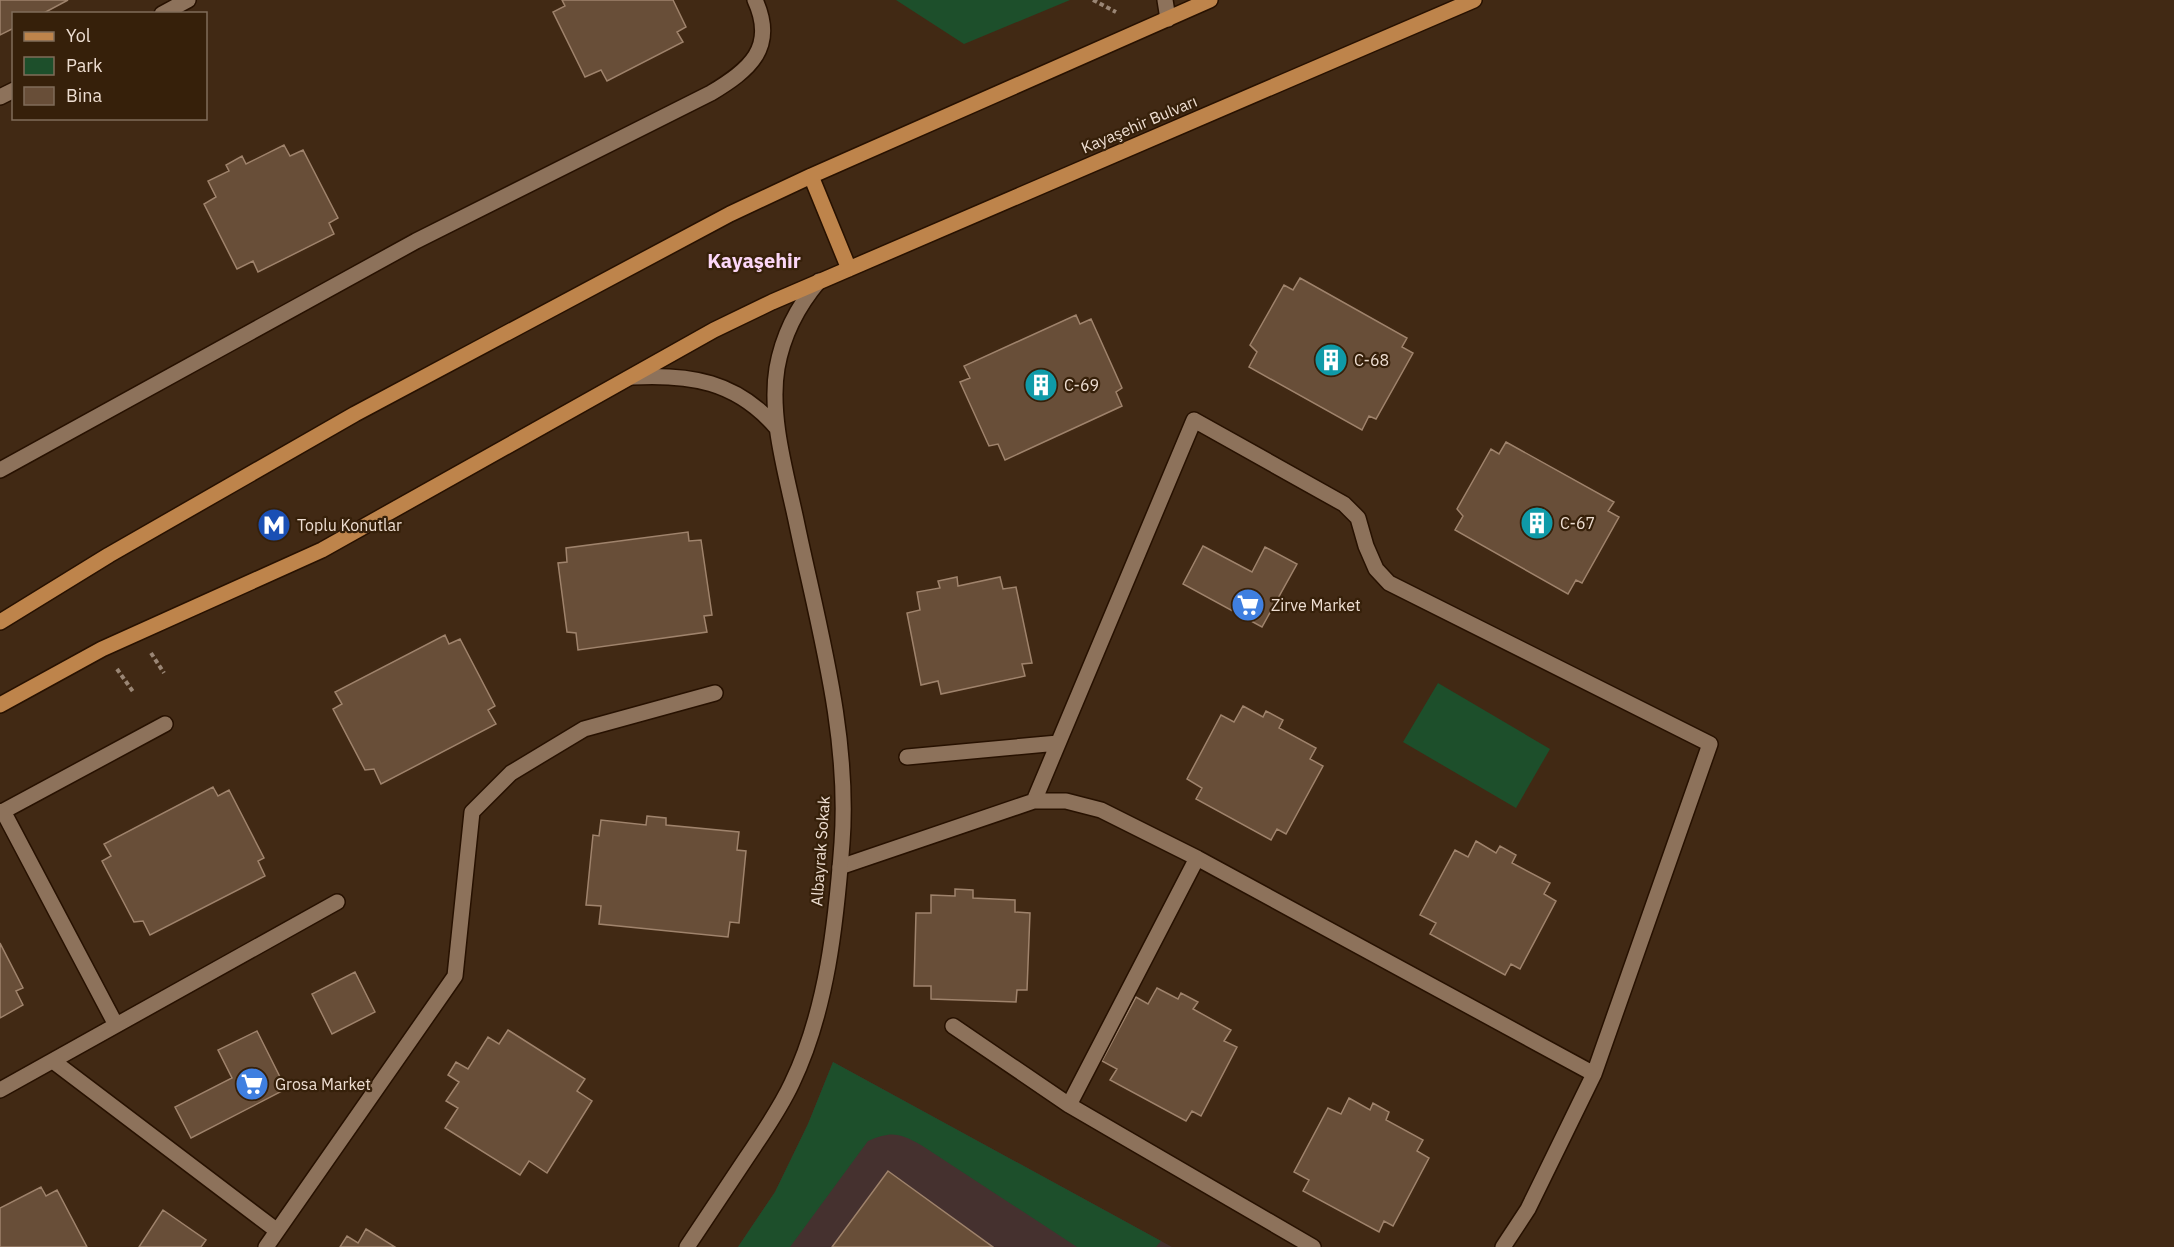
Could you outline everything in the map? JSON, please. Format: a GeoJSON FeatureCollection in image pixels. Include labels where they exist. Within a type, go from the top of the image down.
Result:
{"type":"FeatureCollection","features":[{"type":"Feature","properties":{"kind":"main road"},"geometry":{"type":"LineString","coordinates":[[0,622],[109,555],[354,414],[730,214],[1210,0]]}},
{"type":"Feature","properties":{"kind":"main road","name":"Kayaşehir Bulvarı"},"geometry":{"type":"LineString","coordinates":[[0,705],[102,649],[322,550],[714,330],[771,302],[1474,0]]}},
{"type":"Feature","properties":{"kind":"main road"},"geometry":{"type":"LineString","coordinates":[[811,176],[849,268]]}},
{"type":"Feature","properties":{"kind":"street"},"geometry":{"type":"LineString","coordinates":[[166,12],[188,0]]}},
{"type":"Feature","properties":{"kind":"street"},"geometry":{"type":"LineString","coordinates":[[0,470],[416,241],[711,93],[734,79],[750,65],[760,49],[764,31],[761,13],[755,0]]}},
{"type":"Feature","properties":{"kind":"street"},"geometry":{"type":"LineString","coordinates":[[1165,0],[1168,19]]}},
{"type":"Feature","properties":{"kind":"street","name":"Albayrak Sokak"},"geometry":{"type":"LineString","coordinates":[[687,1247],[772,1120],[812,1035],[825,978],[842,841],[842,772],[837,711],[776,427],[777,370],[787,331],[801,302],[819,281]]}},
{"type":"Feature","properties":{"kind":"street"},"geometry":{"type":"LineString","coordinates":[[632,377],[656,376],[689,379],[722,386],[740,394],[762,411],[776,427]]}},
{"type":"Feature","properties":{"kind":"street"},"geometry":{"type":"LineString","coordinates":[[1034,801],[1194,420],[1344,504],[1358,518],[1376,569],[1389,583],[1710,744],[1594,1074],[1528,1209],[1503,1247]]}},
{"type":"Feature","properties":{"kind":"street"},"geometry":{"type":"LineString","coordinates":[[266,1247],[455,976],[472,812],[512,773],[584,729],[714,693]]}},
{"type":"Feature","properties":{"kind":"street"},"geometry":{"type":"LineString","coordinates":[[116,1025],[2,812],[165,724]]}},
{"type":"Feature","properties":{"kind":"street"},"geometry":{"type":"LineString","coordinates":[[907,757],[1058,743]]}},
{"type":"Feature","properties":{"kind":"street"},"geometry":{"type":"LineString","coordinates":[[840,867],[1034,801],[1066,801],[1101,810],[1197,858],[1594,1074]]}},
{"type":"Feature","properties":{"kind":"street"},"geometry":{"type":"LineString","coordinates":[[1069,1105],[1197,858]]}},
{"type":"Feature","properties":{"kind":"street"},"geometry":{"type":"LineString","coordinates":[[0,1090],[337,902]]}},
{"type":"Feature","properties":{"kind":"street"},"geometry":{"type":"LineString","coordinates":[[953,1026],[1069,1105],[1313,1247]]}},
{"type":"Feature","properties":{"kind":"street"},"geometry":{"type":"LineString","coordinates":[[53,1060],[276,1230]]}},
{"type":"Feature","properties":{"kind":"shaded area"},"geometry":{"type":"Polygon","coordinates":[[[833,1062],[1172,1247],[738,1247],[775,1192],[808,1124],[833,1062]]]}},
{"type":"Feature","properties":{"kind":"green space"},"geometry":{"type":"Polygon","coordinates":[[[896,0],[1070,0],[964,44],[896,0]]]}},
{"type":"Feature","properties":{"kind":"green space"},"geometry":{"type":"Polygon","coordinates":[[[1438,683],[1550,749],[1516,808],[1403,742],[1438,683]]]}},
{"type":"Feature","properties":{"kind":"green space"},"geometry":{"type":"Polygon","coordinates":[[[833,1062],[1161,1241],[1156,1247],[1077,1247],[921,1145],[901,1136],[890,1135],[868,1141],[790,1247],[738,1247],[775,1192],[808,1124],[833,1062]]]}},
{"type":"Feature","properties":{"kind":"building"},"geometry":{"type":"Polygon","coordinates":[[[0,0],[68,0],[46,12],[12,12],[12,29],[0,35],[0,0]]]}},
{"type":"Feature","properties":{"kind":"building"},"geometry":{"type":"Polygon","coordinates":[[[562,0],[673,0],[686,27],[677,32],[683,42],[607,81],[601,70],[585,77],[553,12],[565,6],[562,0]]]}},
{"type":"Feature","properties":{"kind":"building"},"geometry":{"type":"Polygon","coordinates":[[[284,145],[290,156],[303,150],[338,218],[329,223],[334,234],[258,272],[253,261],[237,269],[204,204],[216,197],[208,181],[229,171],[226,165],[242,156],[246,164],[284,145]]]}},
{"type":"Feature","properties":{"kind":"building","name":"C-68"},"geometry":{"type":"Polygon","coordinates":[[[1300,278],[1407,338],[1402,347],[1413,353],[1376,419],[1369,416],[1362,430],[1249,367],[1257,352],[1250,345],[1284,285],[1293,290],[1300,278]]]}},
{"type":"Feature","properties":{"kind":"building","name":"C-69"},"geometry":{"type":"Polygon","coordinates":[[[1076,315],[1080,324],[1091,319],[1122,388],[1116,392],[1122,406],[1005,460],[998,444],[989,446],[960,382],[970,378],[964,366],[1076,315]]]}},
{"type":"Feature","properties":{"kind":"building","name":"C-67"},"geometry":{"type":"Polygon","coordinates":[[[1506,442],[1614,502],[1608,511],[1619,517],[1582,583],[1576,580],[1568,594],[1455,530],[1463,516],[1457,509],[1491,449],[1499,454],[1506,442]]]}},
{"type":"Feature","properties":{"kind":"building"},"geometry":{"type":"Polygon","coordinates":[[[688,532],[689,541],[701,540],[712,615],[704,616],[707,632],[578,650],[576,633],[567,632],[558,563],[567,562],[566,548],[688,532]]]}},
{"type":"Feature","properties":{"kind":"building","name":"Zirve Market"},"geometry":{"type":"Polygon","coordinates":[[[1203,546],[1252,572],[1265,547],[1297,564],[1262,627],[1183,584],[1203,546]]]}},
{"type":"Feature","properties":{"kind":"building"},"geometry":{"type":"Polygon","coordinates":[[[957,577],[958,586],[1000,577],[1003,589],[1016,587],[1032,663],[1022,664],[1025,676],[941,694],[938,681],[921,685],[907,613],[920,610],[917,592],[940,588],[938,581],[957,577]]]}},
{"type":"Feature","properties":{"kind":"building"},"geometry":{"type":"Polygon","coordinates":[[[445,635],[449,644],[460,639],[495,706],[488,710],[496,724],[381,784],[374,769],[365,770],[333,709],[342,704],[335,692],[445,635]]]}},
{"type":"Feature","properties":{"kind":"building"},"geometry":{"type":"Polygon","coordinates":[[[1243,706],[1263,717],[1266,711],[1283,720],[1279,728],[1316,748],[1310,759],[1323,766],[1286,834],[1277,829],[1271,840],[1196,799],[1202,788],[1187,779],[1221,715],[1234,722],[1243,706]]]}},
{"type":"Feature","properties":{"kind":"building"},"geometry":{"type":"Polygon","coordinates":[[[213,787],[218,796],[229,790],[264,858],[258,861],[265,876],[150,935],[143,921],[134,922],[102,861],[111,856],[104,844],[213,787]]]}},
{"type":"Feature","properties":{"kind":"building"},"geometry":{"type":"Polygon","coordinates":[[[647,816],[666,818],[666,825],[739,832],[737,850],[746,851],[739,923],[730,922],[728,937],[599,924],[601,906],[586,905],[593,835],[599,836],[601,820],[646,825],[647,816]]]}},
{"type":"Feature","properties":{"kind":"building"},"geometry":{"type":"Polygon","coordinates":[[[1476,841],[1496,853],[1500,846],[1516,855],[1512,863],[1550,883],[1544,894],[1556,901],[1520,969],[1511,964],[1505,975],[1430,934],[1436,923],[1420,915],[1455,850],[1468,857],[1476,841]]]}},
{"type":"Feature","properties":{"kind":"building"},"geometry":{"type":"Polygon","coordinates":[[[955,889],[973,890],[973,898],[1015,900],[1015,912],[1030,913],[1027,990],[1017,990],[1016,1002],[931,999],[931,986],[914,986],[916,913],[931,913],[931,895],[955,896],[955,889]]]}},
{"type":"Feature","properties":{"kind":"building"},"geometry":{"type":"Polygon","coordinates":[[[0,943],[23,988],[16,991],[23,1005],[0,1018],[0,943]]]}},
{"type":"Feature","properties":{"kind":"building"},"geometry":{"type":"Polygon","coordinates":[[[355,972],[375,1012],[332,1034],[312,994],[355,972]]]}},
{"type":"Feature","properties":{"kind":"building"},"geometry":{"type":"Polygon","coordinates":[[[1157,988],[1178,999],[1181,993],[1198,1002],[1193,1009],[1231,1030],[1224,1041],[1237,1047],[1201,1116],[1192,1111],[1186,1121],[1110,1080],[1117,1069],[1102,1061],[1136,997],[1148,1004],[1157,988]]]}},
{"type":"Feature","properties":{"kind":"building"},"geometry":{"type":"Polygon","coordinates":[[[508,1030],[585,1079],[577,1091],[592,1101],[547,1173],[529,1161],[520,1175],[445,1128],[458,1108],[446,1101],[459,1082],[448,1075],[456,1062],[468,1069],[488,1037],[499,1044],[508,1030]]]}},
{"type":"Feature","properties":{"kind":"building","name":"Grosa Market"},"geometry":{"type":"Polygon","coordinates":[[[257,1031],[286,1089],[191,1138],[175,1107],[232,1078],[218,1050],[257,1031]]]}},
{"type":"Feature","properties":{"kind":"building"},"geometry":{"type":"Polygon","coordinates":[[[1349,1098],[1370,1110],[1373,1103],[1389,1112],[1386,1120],[1423,1140],[1417,1151],[1429,1158],[1393,1226],[1384,1221],[1379,1232],[1303,1191],[1309,1180],[1294,1172],[1328,1108],[1341,1114],[1349,1098]]]}},
{"type":"Feature","properties":{"kind":"building"},"geometry":{"type":"Polygon","coordinates":[[[888,1171],[993,1247],[832,1247],[888,1171]]]}},
{"type":"Feature","properties":{"kind":"building"},"geometry":{"type":"Polygon","coordinates":[[[41,1187],[46,1196],[57,1190],[87,1247],[0,1247],[0,1208],[41,1187]]]}},
{"type":"Feature","properties":{"kind":"building"},"geometry":{"type":"Polygon","coordinates":[[[163,1210],[206,1240],[201,1247],[139,1247],[163,1210]]]}},
{"type":"Feature","properties":{"kind":"building"},"geometry":{"type":"Polygon","coordinates":[[[366,1229],[395,1247],[340,1247],[347,1236],[358,1243],[366,1229]]]}},
{"type":"Feature","properties":{"kind":"place","name":"C-68"},"geometry":{"type":"Point","coordinates":[1331,360]}},
{"type":"Feature","properties":{"kind":"place","name":"C-69"},"geometry":{"type":"Point","coordinates":[1041,385]}},
{"type":"Feature","properties":{"kind":"place","name":"C-67"},"geometry":{"type":"Point","coordinates":[1537,523]}},
{"type":"Feature","properties":{"kind":"place","name":"Toplu Konutlar"},"geometry":{"type":"Point","coordinates":[274,525]}},
{"type":"Feature","properties":{"kind":"place","name":"Zirve Market"},"geometry":{"type":"Point","coordinates":[1248,605]}},
{"type":"Feature","properties":{"kind":"place","name":"Grosa Market"},"geometry":{"type":"Point","coordinates":[252,1084]}},
{"type":"Feature","properties":{"kind":"district","name":"Kayaşehir"},"geometry":{"type":"Point","coordinates":[754,260]}}]}
